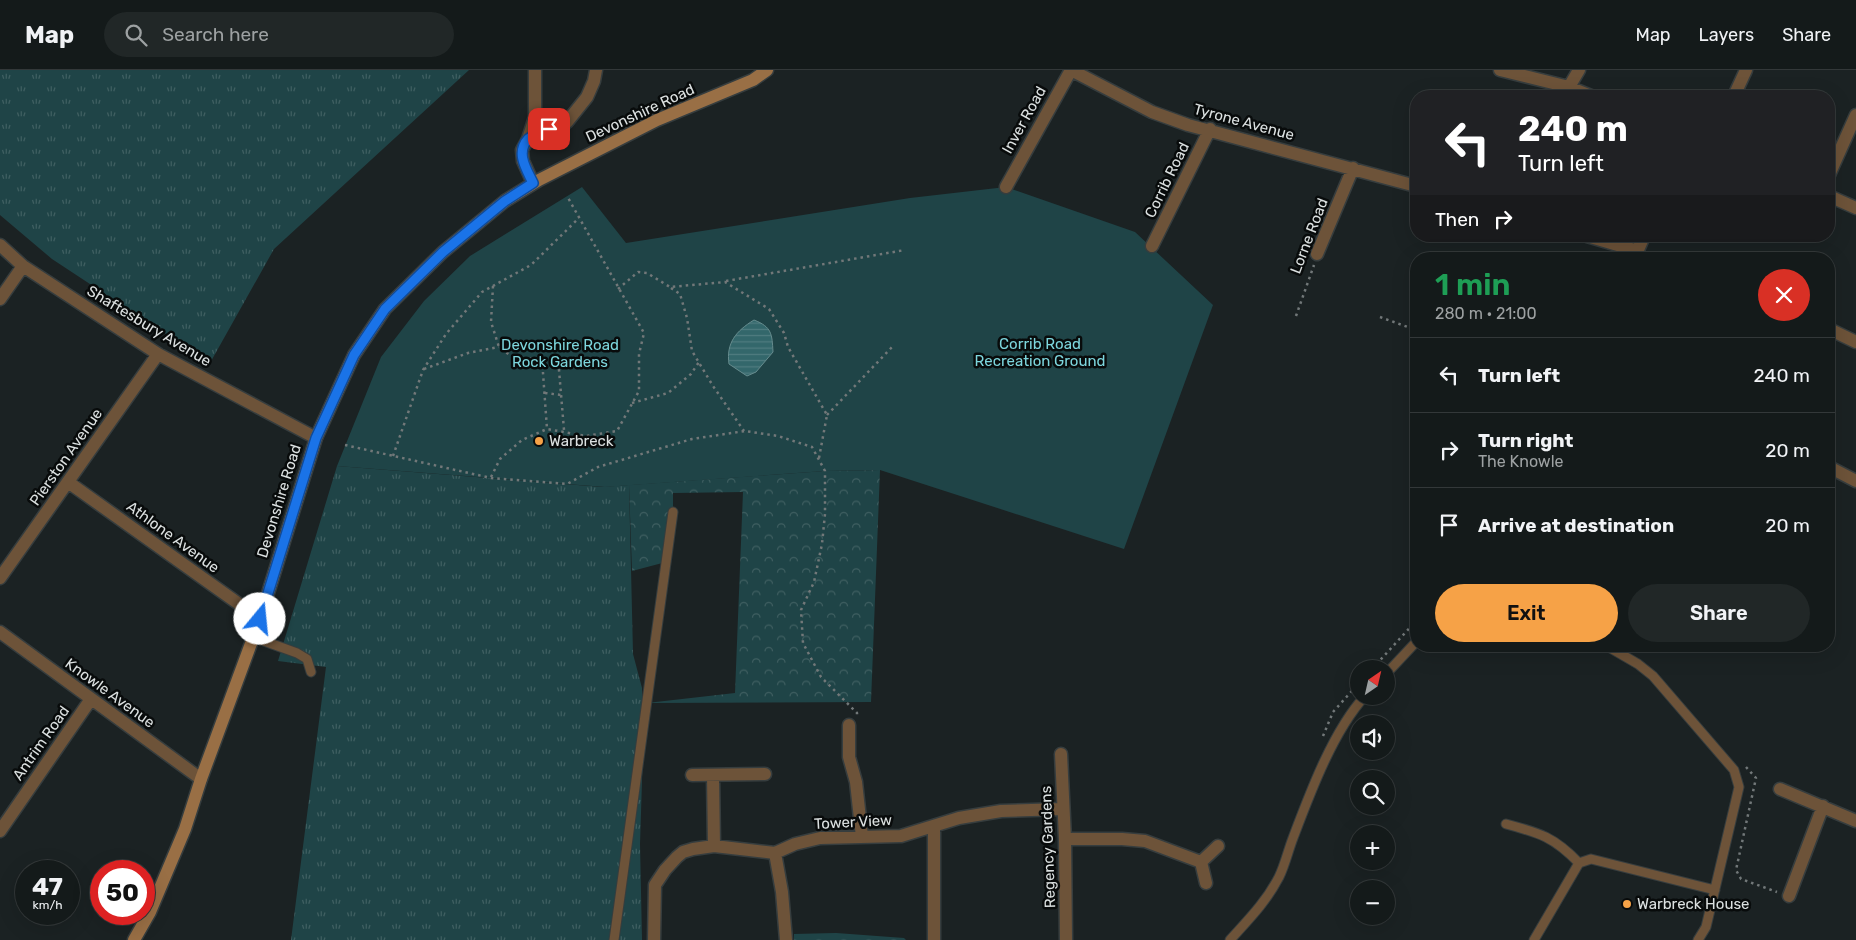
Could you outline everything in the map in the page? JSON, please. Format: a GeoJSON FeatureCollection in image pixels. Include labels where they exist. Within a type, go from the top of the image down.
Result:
{"type":"FeatureCollection","features":[{"type":"Feature","properties":{"kind":"main road","name":"Devonshire Road"},"geometry":{"type":"LineString","coordinates":[[134,940],[154,903],[184,830],[260,619],[316,438],[354,355],[385,309],[443,252],[505,201],[533,183],[657,120],[753,80],[767,70]]}},
{"type":"Feature","properties":{"kind":"street"},"geometry":{"type":"LineString","coordinates":[[533,183],[523,161],[522,150],[528,139],[535,117],[535,70]]}},
{"type":"Feature","properties":{"kind":"street"},"geometry":{"type":"LineString","coordinates":[[528,139],[568,122],[587,97],[594,82],[596,70]]}},
{"type":"Feature","properties":{"kind":"street","name":"Tyrone Avenue"},"geometry":{"type":"LineString","coordinates":[[1071,70],[1152,112],[1188,125],[1210,129],[1410,184]]}},
{"type":"Feature","properties":{"kind":"street","name":"Inver Road"},"geometry":{"type":"LineString","coordinates":[[1006,187],[1071,70]]}},
{"type":"Feature","properties":{"kind":"street"},"geometry":{"type":"LineString","coordinates":[[1500,70],[1576,90]]}},
{"type":"Feature","properties":{"kind":"street"},"geometry":{"type":"LineString","coordinates":[[1569,87],[1579,70]]}},
{"type":"Feature","properties":{"kind":"street"},"geometry":{"type":"LineString","coordinates":[[1737,90],[1746,70]]}},
{"type":"Feature","properties":{"kind":"street"},"geometry":{"type":"LineString","coordinates":[[1835,162],[1856,116]]}},
{"type":"Feature","properties":{"kind":"street","name":"Corrib Road"},"geometry":{"type":"LineString","coordinates":[[1152,246],[1210,129]]}},
{"type":"Feature","properties":{"kind":"street","name":"Lorne Road"},"geometry":{"type":"LineString","coordinates":[[1318,254],[1354,168]]}},
{"type":"Feature","properties":{"kind":"street"},"geometry":{"type":"LineString","coordinates":[[1835,199],[1856,208]]}},
{"type":"Feature","properties":{"kind":"street"},"geometry":{"type":"LineString","coordinates":[[1602,242],[1628,252]]}},
{"type":"Feature","properties":{"kind":"street","name":"Shaftesbury Avenue"},"geometry":{"type":"LineString","coordinates":[[0,245],[23,266],[158,354],[316,438]]}},
{"type":"Feature","properties":{"kind":"street"},"geometry":{"type":"LineString","coordinates":[[0,300],[23,266]]}},
{"type":"Feature","properties":{"kind":"street"},"geometry":{"type":"LineString","coordinates":[[1835,332],[1856,342]]}},
{"type":"Feature","properties":{"kind":"street","name":"Pierston Avenue"},"geometry":{"type":"LineString","coordinates":[[0,578],[158,354]]}},
{"type":"Feature","properties":{"kind":"street"},"geometry":{"type":"LineString","coordinates":[[1835,470],[1856,481]]}},
{"type":"Feature","properties":{"kind":"street","name":"Athlone Avenue"},"geometry":{"type":"LineString","coordinates":[[68,482],[260,619]]}},
{"type":"Feature","properties":{"kind":"street","name":"Knowle Avenue"},"geometry":{"type":"LineString","coordinates":[[0,632],[201,779]]}},
{"type":"Feature","properties":{"kind":"street","name":"Antrim Road"},"geometry":{"type":"LineString","coordinates":[[0,831],[91,699]]}},
{"type":"Feature","properties":{"kind":"street"},"geometry":{"type":"LineString","coordinates":[[853,724],[849,757],[856,782],[862,837]]}},
{"type":"Feature","properties":{"kind":"street","name":"Regency Gardens"},"geometry":{"type":"LineString","coordinates":[[1060,754],[1065,839],[1066,940]]}},
{"type":"Feature","properties":{"kind":"street"},"geometry":{"type":"LineString","coordinates":[[692,775],[765,774]]}},
{"type":"Feature","properties":{"kind":"street"},"geometry":{"type":"LineString","coordinates":[[713,775],[714,846]]}},
{"type":"Feature","properties":{"kind":"street"},"geometry":{"type":"LineString","coordinates":[[1780,789],[1856,820]]}},
{"type":"Feature","properties":{"kind":"street"},"geometry":{"type":"LineString","coordinates":[[1789,896],[1823,806]]}},
{"type":"Feature","properties":{"kind":"street","name":"Tower View"},"geometry":{"type":"LineString","coordinates":[[654,940],[654,890],[658,879],[683,852],[714,846],[775,853],[795,844],[820,838],[901,836],[959,818],[1001,811],[1063,809]]}},
{"type":"Feature","properties":{"kind":"street"},"geometry":{"type":"LineString","coordinates":[[934,826],[934,940]]}},
{"type":"Feature","properties":{"kind":"street"},"geometry":{"type":"LineString","coordinates":[[1065,839],[1139,840],[1202,862]]}},
{"type":"Feature","properties":{"kind":"street"},"geometry":{"type":"LineString","coordinates":[[1202,862],[1218,846]]}},
{"type":"Feature","properties":{"kind":"street"},"geometry":{"type":"LineString","coordinates":[[775,853],[782,892],[786,940]]}},
{"type":"Feature","properties":{"kind":"street"},"geometry":{"type":"LineString","coordinates":[[1202,862],[1206,883]]}},
{"type":"Feature","properties":{"kind":"lane"},"geometry":{"type":"LineString","coordinates":[[614,940],[673,512]]}},
{"type":"Feature","properties":{"kind":"lane"},"geometry":{"type":"LineString","coordinates":[[253,638],[297,653],[306,659],[311,672]]}},
{"type":"Feature","properties":{"kind":"lane"},"geometry":{"type":"LineString","coordinates":[[1395,664],[1410,648]]}},
{"type":"Feature","properties":{"kind":"lane"},"geometry":{"type":"LineString","coordinates":[[1617,652],[1638,664],[1653,676],[1734,770],[1739,787],[1706,927],[1698,940]]}},
{"type":"Feature","properties":{"kind":"lane"},"geometry":{"type":"LineString","coordinates":[[1230,940],[1263,904],[1280,875],[1319,775],[1338,734],[1357,705]]}},
{"type":"Feature","properties":{"kind":"lane"},"geometry":{"type":"LineString","coordinates":[[1506,824],[1541,834],[1565,849],[1579,863]]}},
{"type":"Feature","properties":{"kind":"lane"},"geometry":{"type":"LineString","coordinates":[[1534,940],[1579,863],[1591,859],[1715,890]]}},
{"type":"Feature","properties":{"kind":"path"},"geometry":{"type":"LineString","coordinates":[[491,478],[500,459],[522,440],[547,429],[586,436],[617,431],[638,391],[639,354],[644,333],[567,196]]}},
{"type":"Feature","properties":{"kind":"path"},"geometry":{"type":"LineString","coordinates":[[393,456],[422,370],[446,334],[482,292],[531,265],[579,218]]}},
{"type":"Feature","properties":{"kind":"path"},"geometry":{"type":"LineString","coordinates":[[670,287],[725,282],[905,250]]}},
{"type":"Feature","properties":{"kind":"path","name":"Lorne Road"},"geometry":{"type":"LineString","coordinates":[[1296,316],[1318,254]]}},
{"type":"Feature","properties":{"kind":"path"},"geometry":{"type":"LineString","coordinates":[[618,288],[638,272],[647,273],[680,294],[687,318],[692,351],[712,386],[745,431]]}},
{"type":"Feature","properties":{"kind":"path"},"geometry":{"type":"LineString","coordinates":[[725,282],[769,309],[784,333],[788,347],[827,415]]}},
{"type":"Feature","properties":{"kind":"path"},"geometry":{"type":"LineString","coordinates":[[493,286],[491,322],[499,347],[515,359],[558,358],[564,431]]}},
{"type":"Feature","properties":{"kind":"path"},"geometry":{"type":"LineString","coordinates":[[1380,317],[1410,328]]}},
{"type":"Feature","properties":{"kind":"path"},"geometry":{"type":"LineString","coordinates":[[819,460],[827,415],[894,345]]}},
{"type":"Feature","properties":{"kind":"path"},"geometry":{"type":"LineString","coordinates":[[422,370],[468,353],[499,347]]}},
{"type":"Feature","properties":{"kind":"path"},"geometry":{"type":"LineString","coordinates":[[542,359],[547,429]]}},
{"type":"Feature","properties":{"kind":"path"},"geometry":{"type":"LineString","coordinates":[[632,403],[668,393],[691,374],[699,362]]}},
{"type":"Feature","properties":{"kind":"path"},"geometry":{"type":"LineString","coordinates":[[545,393],[561,395]]}},
{"type":"Feature","properties":{"kind":"path"},"geometry":{"type":"LineString","coordinates":[[345,446],[491,478],[567,484],[598,467],[629,456],[692,439],[745,431],[778,436],[812,447],[825,471],[824,524],[814,582],[801,610],[803,643],[821,677],[857,713],[853,724]]}},
{"type":"Feature","properties":{"kind":"path"},"geometry":{"type":"LineString","coordinates":[[1380,660],[1410,628]]}},
{"type":"Feature","properties":{"kind":"green space"},"geometry":{"type":"Polygon","coordinates":[[[0,70],[469,70],[274,249],[210,363],[52,259],[0,215],[0,70]]]}},
{"type":"Feature","properties":{"kind":"green space"},"geometry":{"type":"Polygon","coordinates":[[[582,187],[626,243],[910,198],[1006,187],[1135,232],[1213,305],[1124,549],[880,470],[825,471],[605,487],[337,466],[381,357],[424,301],[470,256],[582,187]]]}},
{"type":"Feature","properties":{"kind":"green space"},"geometry":{"type":"Polygon","coordinates":[[[337,466],[602,487],[629,485],[633,654],[642,688],[643,749],[640,844],[642,940],[291,940],[326,667],[278,661],[337,466]]]}},
{"type":"Feature","properties":{"kind":"green space"},"geometry":{"type":"Polygon","coordinates":[[[880,470],[871,702],[647,703],[735,693],[743,492],[673,493],[673,512],[666,562],[632,571],[629,485],[825,471],[880,470]]]}},
{"type":"Feature","properties":{"kind":"green space"},"geometry":{"type":"Polygon","coordinates":[[[836,933],[904,938],[906,940],[794,940],[794,934],[836,933]]]}},
{"type":"Feature","properties":{"kind":"shaded area"},"geometry":{"type":"Polygon","coordinates":[[[754,320],[768,328],[773,352],[756,372],[747,376],[729,364],[728,357],[731,344],[737,333],[754,320]]]}},
{"type":"Feature","properties":{"kind":"place","name":"Warbreck"},"geometry":{"type":"Point","coordinates":[539,441]}},
{"type":"Feature","properties":{"kind":"place","name":"Warbreck House"},"geometry":{"type":"Point","coordinates":[1627,904]}},
{"type":"Feature","properties":{"kind":"route"},"geometry":{"type":"LineString","coordinates":[[260,619],[316,438],[354,355],[385,309],[443,252],[505,201],[533,183],[523,161],[522,150],[528,139],[549,129]]}},
{"type":"Feature","properties":{"kind":"park label","name":"Corrib Road Recreation Ground"},"geometry":{"type":"Point","coordinates":[1040,352]}},
{"type":"Feature","properties":{"kind":"park label","name":"Devonshire Road Rock Gardens"},"geometry":{"type":"Point","coordinates":[560,354]}}]}
